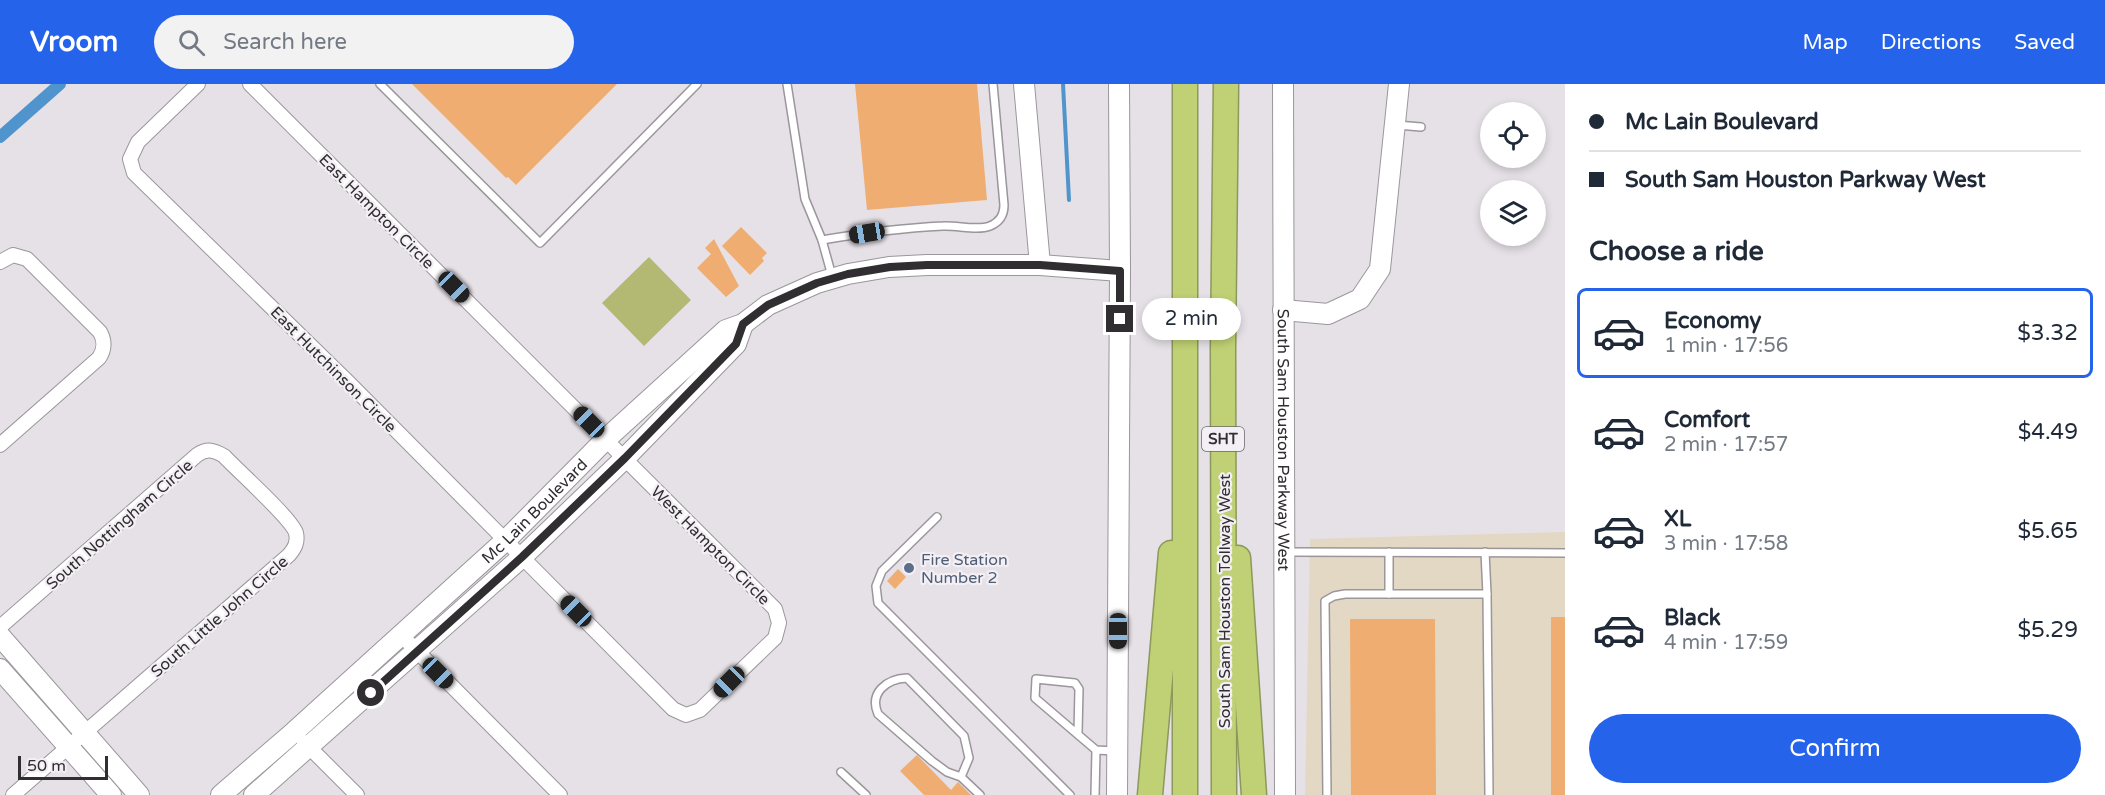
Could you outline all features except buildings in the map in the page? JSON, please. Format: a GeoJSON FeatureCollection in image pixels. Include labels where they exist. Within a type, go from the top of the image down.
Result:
{"type":"FeatureCollection","features":[{"type":"Feature","properties":{"kind":"highway","name":"SHT"},"geometry":{"type":"LineString","coordinates":[[1185,84],[1185,795]]}},
{"type":"Feature","properties":{"kind":"highway","name":"South Sam Houston Tollway West"},"geometry":{"type":"LineString","coordinates":[[1224,795],[1223,350],[1226,84]]}},
{"type":"Feature","properties":{"kind":"highway"},"geometry":{"type":"LineString","coordinates":[[1223,350],[1254,795]]}},
{"type":"Feature","properties":{"kind":"highway"},"geometry":{"type":"LineString","coordinates":[[1150,795],[1184,386]]}},
{"type":"Feature","properties":{"kind":"street","name":"East Hutchinson Circle"},"geometry":{"type":"LineString","coordinates":[[198,84],[138,142],[130,159],[134,173],[348,382],[522,557]]}},
{"type":"Feature","properties":{"kind":"street","name":"East Hampton Circle"},"geometry":{"type":"LineString","coordinates":[[250,84],[606,439]]}},
{"type":"Feature","properties":{"kind":"street"},"geometry":{"type":"LineString","coordinates":[[1024,84],[1040,265]]}},
{"type":"Feature","properties":{"kind":"street"},"geometry":{"type":"LineString","coordinates":[[1117,795],[1119,84]]}},
{"type":"Feature","properties":{"kind":"street","name":"South Sam Houston Parkway West"},"geometry":{"type":"LineString","coordinates":[[1282,84],[1286,795]]}},
{"type":"Feature","properties":{"kind":"street"},"geometry":{"type":"LineString","coordinates":[[1283,310],[1328,314],[1360,299],[1380,269],[1398,84]]}},
{"type":"Feature","properties":{"kind":"street"},"geometry":{"type":"LineString","coordinates":[[0,262],[13,255],[23,257],[100,332],[104,350],[99,358],[0,445]]}},
{"type":"Feature","properties":{"kind":"street"},"geometry":{"type":"LineString","coordinates":[[743,324],[768,305],[789,294],[832,278],[890,267],[1040,265],[1120,271]]}},
{"type":"Feature","properties":{"kind":"street","name":"Mc Lain Boulevard"},"geometry":{"type":"LineString","coordinates":[[225,794],[506,540],[606,439],[726,330],[743,324]]}},
{"type":"Feature","properties":{"kind":"street","name":"Mc Lain Boulevard"},"geometry":{"type":"LineString","coordinates":[[254,795],[522,557],[625,458],[736,344],[743,324]]}},
{"type":"Feature","properties":{"kind":"street"},"geometry":{"type":"LineString","coordinates":[[680,372],[695,386]]}},
{"type":"Feature","properties":{"kind":"street","name":"West Hampton Circle"},"geometry":{"type":"LineString","coordinates":[[522,557],[673,709],[686,715],[700,710],[775,638],[779,623],[775,609],[606,439]]}},
{"type":"Feature","properties":{"kind":"street","name":"South Nottingham Circle"},"geometry":{"type":"LineString","coordinates":[[0,627],[200,453],[207,450],[214,451],[224,456],[240,472]]}},
{"type":"Feature","properties":{"kind":"street","name":"South Little John Circle"},"geometry":{"type":"LineString","coordinates":[[13,795],[295,548],[297,537],[292,525],[240,472]]}},
{"type":"Feature","properties":{"kind":"street"},"geometry":{"type":"LineString","coordinates":[[0,636],[139,795]]}},
{"type":"Feature","properties":{"kind":"street"},"geometry":{"type":"LineString","coordinates":[[402,636],[560,795]]}},
{"type":"Feature","properties":{"kind":"street"},"geometry":{"type":"LineString","coordinates":[[0,669],[111,795]]}},
{"type":"Feature","properties":{"kind":"street"},"geometry":{"type":"LineString","coordinates":[[294,732],[357,795]]}},
{"type":"Feature","properties":{"kind":"lane"},"geometry":{"type":"LineString","coordinates":[[380,84],[540,243],[697,84]]}},
{"type":"Feature","properties":{"kind":"lane"},"geometry":{"type":"LineString","coordinates":[[787,84],[806,199],[822,240],[832,278]]}},
{"type":"Feature","properties":{"kind":"lane"},"geometry":{"type":"LineString","coordinates":[[822,240],[889,229],[948,225],[987,228],[998,222],[1004,214],[1004,205],[993,84]]}},
{"type":"Feature","properties":{"kind":"lane"},"geometry":{"type":"LineString","coordinates":[[1394,125],[1421,127]]}},
{"type":"Feature","properties":{"kind":"lane"},"geometry":{"type":"LineString","coordinates":[[937,517],[882,571],[876,586],[878,603],[1070,795]]}},
{"type":"Feature","properties":{"kind":"lane"},"geometry":{"type":"LineString","coordinates":[[1285,552],[1565,552]]}},
{"type":"Feature","properties":{"kind":"lane"},"geometry":{"type":"LineString","coordinates":[[1389,552],[1389,594]]}},
{"type":"Feature","properties":{"kind":"lane"},"geometry":{"type":"LineString","coordinates":[[1485,552],[1489,795]]}},
{"type":"Feature","properties":{"kind":"lane"},"geometry":{"type":"LineString","coordinates":[[1327,795],[1325,601],[1345,594],[1487,594]]}},
{"type":"Feature","properties":{"kind":"lane"},"geometry":{"type":"LineString","coordinates":[[961,777],[969,758],[964,736],[907,678],[894,679],[884,685],[875,695],[878,714],[932,761],[947,772],[961,777],[980,795]]}},
{"type":"Feature","properties":{"kind":"lane"},"geometry":{"type":"LineString","coordinates":[[1078,733],[1079,689],[1077,685],[1036,679],[1035,698],[1096,750],[1117,751]]}},
{"type":"Feature","properties":{"kind":"lane"},"geometry":{"type":"LineString","coordinates":[[1095,795],[1096,750]]}},
{"type":"Feature","properties":{"kind":"lane"},"geometry":{"type":"LineString","coordinates":[[841,772],[866,795]]}},
{"type":"Feature","properties":{"kind":"shaded area"},"geometry":{"type":"Polygon","coordinates":[[[1565,532],[1565,795],[1305,795],[1310,539],[1565,532]]]}},
{"type":"Feature","properties":{"kind":"green space"},"geometry":{"type":"Polygon","coordinates":[[[649,257],[691,300],[644,346],[602,303],[649,257]]]}},
{"type":"Feature","properties":{"kind":"waterway"},"geometry":{"type":"LineString","coordinates":[[0,137],[60,84]]}},
{"type":"Feature","properties":{"kind":"waterway"},"geometry":{"type":"LineString","coordinates":[[1063,84],[1069,200]]}},
{"type":"Feature","properties":{"kind":"place","name":"Fire Station Number 2"},"geometry":{"type":"Point","coordinates":[909,568]}},
{"type":"Feature","properties":{"kind":"route"},"geometry":{"type":"LineString","coordinates":[[371,693],[522,557],[625,458],[736,344],[743,324],[768,305],[789,294],[848,274],[890,267],[1040,265],[1120,271],[1120,319]]}}]}
